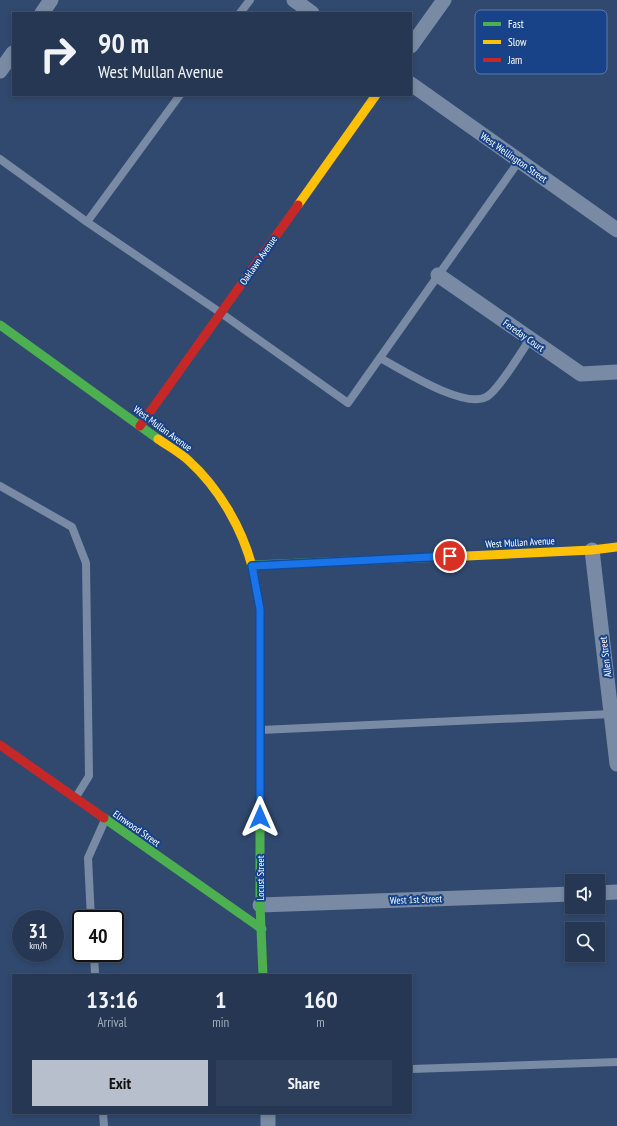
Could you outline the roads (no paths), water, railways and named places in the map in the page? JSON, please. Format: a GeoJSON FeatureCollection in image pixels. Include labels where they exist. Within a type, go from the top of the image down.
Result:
{"type":"FeatureCollection","features":[{"type":"Feature","properties":{"kind":"street"},"geometry":{"type":"LineString","coordinates":[[43,12],[51,0]]}},
{"type":"Feature","properties":{"kind":"street"},"geometry":{"type":"LineString","coordinates":[[294,0],[311,12]]}},
{"type":"Feature","properties":{"kind":"street"},"geometry":{"type":"LineString","coordinates":[[412,45],[444,0]]}},
{"type":"Feature","properties":{"kind":"street"},"geometry":{"type":"LineString","coordinates":[[0,71],[12,54]]}},
{"type":"Feature","properties":{"kind":"street","name":"West Wellington Street"},"geometry":{"type":"LineString","coordinates":[[412,85],[617,230]]}},
{"type":"Feature","properties":{"kind":"street","name":"Oaklawn Avenue"},"geometry":{"type":"LineString","coordinates":[[140,426],[375,96]]}},
{"type":"Feature","properties":{"kind":"street","name":"Fereday Court"},"geometry":{"type":"LineString","coordinates":[[438,275],[581,374],[617,372]]}},
{"type":"Feature","properties":{"kind":"street","name":"West Mullan Avenue"},"geometry":{"type":"LineString","coordinates":[[0,325],[188,460],[208,480],[225,503],[238,527],[252,566],[592,550],[617,547]]}},
{"type":"Feature","properties":{"kind":"street","name":"Allen Street"},"geometry":{"type":"LineString","coordinates":[[592,550],[614,724],[617,764]]}},
{"type":"Feature","properties":{"kind":"street","name":"Locust Street"},"geometry":{"type":"LineString","coordinates":[[252,566],[260,609],[260,905],[263,974]]}},
{"type":"Feature","properties":{"kind":"street","name":"Elmwood Street"},"geometry":{"type":"LineString","coordinates":[[0,744],[262,929]]}},
{"type":"Feature","properties":{"kind":"street"},"geometry":{"type":"LineString","coordinates":[[605,893],[617,892]]}},
{"type":"Feature","properties":{"kind":"street","name":"West 1st Street"},"geometry":{"type":"LineString","coordinates":[[260,905],[565,894]]}},
{"type":"Feature","properties":{"kind":"street"},"geometry":{"type":"LineString","coordinates":[[268,1114],[268,1126]]}},
{"type":"Feature","properties":{"kind":"lane"},"geometry":{"type":"LineString","coordinates":[[241,12],[250,0]]}},
{"type":"Feature","properties":{"kind":"lane"},"geometry":{"type":"LineString","coordinates":[[88,222],[179,96]]}},
{"type":"Feature","properties":{"kind":"lane"},"geometry":{"type":"LineString","coordinates":[[0,159],[348,403],[519,161]]}},
{"type":"Feature","properties":{"kind":"lane"},"geometry":{"type":"LineString","coordinates":[[380,358],[454,396],[475,401],[487,397],[530,339]]}},
{"type":"Feature","properties":{"kind":"lane"},"geometry":{"type":"LineString","coordinates":[[0,486],[72,527],[86,563],[89,776],[75,798]]}},
{"type":"Feature","properties":{"kind":"lane"},"geometry":{"type":"LineString","coordinates":[[260,730],[614,724]]}},
{"type":"Feature","properties":{"kind":"lane"},"geometry":{"type":"LineString","coordinates":[[91,910],[88,858],[105,819]]}},
{"type":"Feature","properties":{"kind":"lane"},"geometry":{"type":"LineString","coordinates":[[94,962],[95,974]]}},
{"type":"Feature","properties":{"kind":"lane"},"geometry":{"type":"LineString","coordinates":[[412,1069],[617,1062]]}},
{"type":"Feature","properties":{"kind":"lane"},"geometry":{"type":"LineString","coordinates":[[103,1114],[104,1126]]}}]}
